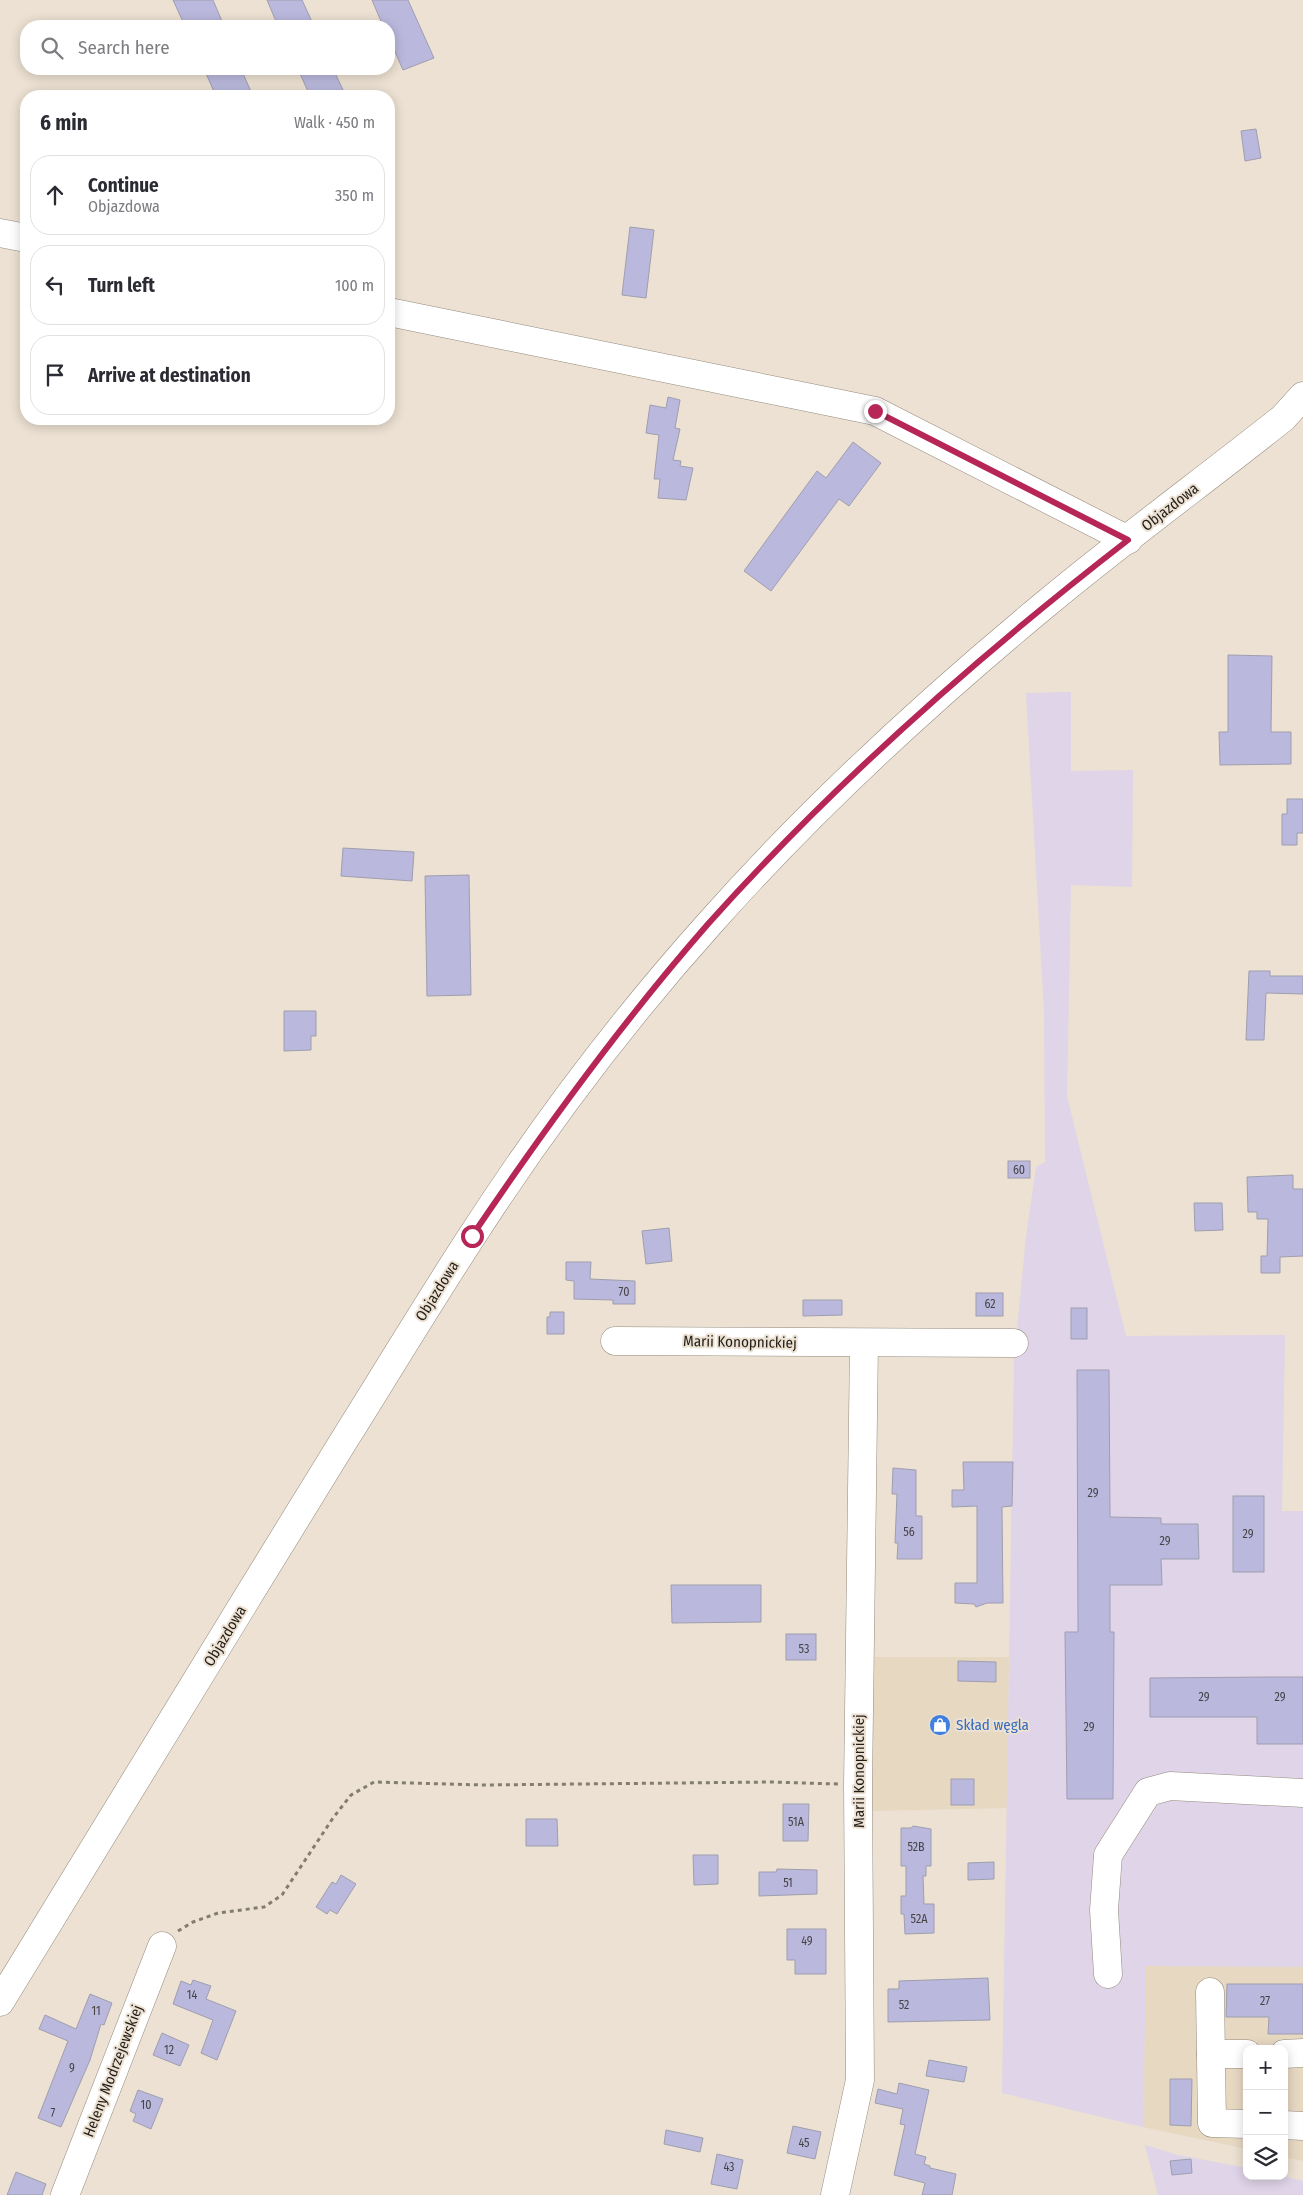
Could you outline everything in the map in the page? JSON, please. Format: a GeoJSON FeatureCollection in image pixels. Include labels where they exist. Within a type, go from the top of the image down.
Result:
{"type":"FeatureCollection","features":[{"type":"Feature","properties":{"kind":"street"},"geometry":{"type":"LineString","coordinates":[[0,233],[20,237]]}},
{"type":"Feature","properties":{"kind":"street"},"geometry":{"type":"LineString","coordinates":[[395,313],[875,411],[1128,540]]}},
{"type":"Feature","properties":{"kind":"street","name":"Objazdowa"},"geometry":{"type":"LineString","coordinates":[[0,2002],[307,1500],[472,1236],[516,1171],[608,1045],[707,926],[830,796],[900,729],[1052,599],[1293,413],[1303,396]]}},
{"type":"Feature","properties":{"kind":"street","name":"Marii Konopnickiej"},"geometry":{"type":"LineString","coordinates":[[615,1341],[864,1344],[1014,1343]]}},
{"type":"Feature","properties":{"kind":"street","name":"Marii Konopnickiej"},"geometry":{"type":"LineString","coordinates":[[835,2195],[860,2080],[858,1785],[864,1344]]}},
{"type":"Feature","properties":{"kind":"street"},"geometry":{"type":"LineString","coordinates":[[1108,1974],[1104,1910],[1108,1855],[1148,1792],[1170,1786],[1303,1793]]}},
{"type":"Feature","properties":{"kind":"street","name":"Heleny Modrzejewskiej"},"geometry":{"type":"LineString","coordinates":[[65,2195],[162,1946]]}},
{"type":"Feature","properties":{"kind":"street"},"geometry":{"type":"LineString","coordinates":[[1210,1992],[1212,2123],[1243,2124]]}},
{"type":"Feature","properties":{"kind":"street"},"geometry":{"type":"LineString","coordinates":[[1211,2054],[1243,2054]]}},
{"type":"Feature","properties":{"kind":"street"},"geometry":{"type":"LineString","coordinates":[[1288,2054],[1303,2054]]}},
{"type":"Feature","properties":{"kind":"street"},"geometry":{"type":"LineString","coordinates":[[1288,2125],[1303,2126]]}},
{"type":"Feature","properties":{"kind":"path"},"geometry":{"type":"LineString","coordinates":[[162,1946],[171,1935],[192,1922],[218,1913],[264,1907],[282,1895],[333,1818],[351,1795],[374,1782],[483,1785],[762,1782],[858,1785]]}},
{"type":"Feature","properties":{"kind":"shaded area"},"geometry":{"type":"Polygon","coordinates":[[[1071,692],[1071,771],[1133,770],[1132,887],[1071,885],[1067,1096],[1126,1336],[1285,1335],[1282,1511],[1303,1511],[1303,1967],[1146,1966],[1143,2127],[1002,2093],[1014,1361],[1026,1237],[1036,1167],[1045,1162],[1044,1011],[1026,693],[1071,692]]]}},
{"type":"Feature","properties":{"kind":"shaded area","name":"Skład węgla"},"geometry":{"type":"Polygon","coordinates":[[[873,1657],[1009,1657],[1007,1808],[871,1811],[873,1657]]]}},
{"type":"Feature","properties":{"kind":"shaded area"},"geometry":{"type":"Polygon","coordinates":[[[1146,1966],[1303,1967],[1303,2161],[1288,2158],[1288,2045],[1243,2045],[1243,2148],[1143,2127],[1146,1966]]]}},
{"type":"Feature","properties":{"kind":"shaded area"},"geometry":{"type":"Polygon","coordinates":[[[1145,2145],[1178,2155],[1243,2167],[1243,2180],[1288,2180],[1288,2177],[1303,2181],[1303,2195],[1158,2195],[1145,2145]]]}},
{"type":"Feature","properties":{"kind":"building"},"geometry":{"type":"Polygon","coordinates":[[[173,0],[213,0],[221,20],[182,20],[173,0]]]}},
{"type":"Feature","properties":{"kind":"building"},"geometry":{"type":"Polygon","coordinates":[[[267,0],[302,0],[311,20],[275,20],[267,0]]]}},
{"type":"Feature","properties":{"kind":"building"},"geometry":{"type":"Polygon","coordinates":[[[372,0],[408,0],[434,58],[403,70],[395,52],[395,20],[380,20],[372,0]]]}},
{"type":"Feature","properties":{"kind":"building"},"geometry":{"type":"Polygon","coordinates":[[[207,75],[244,75],[250,90],[213,90],[207,75]]]}},
{"type":"Feature","properties":{"kind":"building"},"geometry":{"type":"Polygon","coordinates":[[[301,75],[336,75],[343,90],[307,90],[301,75]]]}},
{"type":"Feature","properties":{"kind":"building"},"geometry":{"type":"Polygon","coordinates":[[[1256,129],[1261,158],[1245,161],[1241,131],[1256,129]]]}},
{"type":"Feature","properties":{"kind":"building"},"geometry":{"type":"Polygon","coordinates":[[[630,227],[654,230],[646,298],[622,295],[630,227]]]}},
{"type":"Feature","properties":{"kind":"building"},"geometry":{"type":"Polygon","coordinates":[[[668,397],[680,400],[675,428],[680,429],[673,460],[681,461],[680,466],[693,468],[686,500],[658,498],[660,479],[654,479],[659,435],[646,433],[650,405],[666,408],[668,397]]]}},
{"type":"Feature","properties":{"kind":"building"},"geometry":{"type":"Polygon","coordinates":[[[853,442],[881,463],[849,506],[839,499],[771,591],[744,571],[817,471],[826,478],[853,442]]]}},
{"type":"Feature","properties":{"kind":"building"},"geometry":{"type":"Polygon","coordinates":[[[1228,655],[1272,656],[1271,732],[1291,732],[1291,764],[1220,765],[1219,732],[1228,732],[1228,655]]]}},
{"type":"Feature","properties":{"kind":"building"},"geometry":{"type":"Polygon","coordinates":[[[1287,799],[1303,799],[1303,833],[1297,833],[1297,845],[1282,845],[1282,814],[1287,814],[1287,799]]]}},
{"type":"Feature","properties":{"kind":"building"},"geometry":{"type":"Polygon","coordinates":[[[343,848],[414,852],[412,881],[341,876],[343,848]]]}},
{"type":"Feature","properties":{"kind":"building"},"geometry":{"type":"Polygon","coordinates":[[[469,875],[471,995],[427,996],[425,876],[469,875]]]}},
{"type":"Feature","properties":{"kind":"building"},"geometry":{"type":"Polygon","coordinates":[[[1249,971],[1270,971],[1270,976],[1303,976],[1303,994],[1266,993],[1264,1040],[1246,1040],[1249,971]]]}},
{"type":"Feature","properties":{"kind":"building"},"geometry":{"type":"Polygon","coordinates":[[[284,1011],[316,1011],[316,1036],[311,1036],[311,1050],[284,1051],[284,1011]]]}},
{"type":"Feature","properties":{"kind":"building"},"geometry":{"type":"Polygon","coordinates":[[[1008,1161],[1030,1161],[1030,1178],[1008,1178],[1008,1161]]]}},
{"type":"Feature","properties":{"kind":"building"},"geometry":{"type":"Polygon","coordinates":[[[1293,1175],[1293,1189],[1303,1189],[1303,1256],[1280,1257],[1280,1273],[1261,1273],[1261,1256],[1267,1256],[1268,1219],[1257,1219],[1257,1212],[1248,1212],[1247,1177],[1293,1175]]]}},
{"type":"Feature","properties":{"kind":"building"},"geometry":{"type":"Polygon","coordinates":[[[1194,1203],[1222,1203],[1223,1230],[1195,1231],[1194,1203]]]}},
{"type":"Feature","properties":{"kind":"building"},"geometry":{"type":"Polygon","coordinates":[[[669,1228],[672,1261],[646,1264],[642,1231],[669,1228]]]}},
{"type":"Feature","properties":{"kind":"building"},"geometry":{"type":"Polygon","coordinates":[[[566,1262],[591,1262],[590,1279],[635,1281],[635,1304],[613,1304],[613,1300],[574,1299],[574,1281],[566,1280],[566,1262]]]}},
{"type":"Feature","properties":{"kind":"building"},"geometry":{"type":"Polygon","coordinates":[[[976,1293],[1003,1293],[1003,1316],[976,1316],[976,1293]]]}},
{"type":"Feature","properties":{"kind":"building"},"geometry":{"type":"Polygon","coordinates":[[[803,1300],[842,1300],[842,1315],[803,1316],[803,1300]]]}},
{"type":"Feature","properties":{"kind":"building"},"geometry":{"type":"Polygon","coordinates":[[[1071,1308],[1087,1308],[1087,1339],[1071,1339],[1071,1308]]]}},
{"type":"Feature","properties":{"kind":"building"},"geometry":{"type":"Polygon","coordinates":[[[550,1312],[564,1312],[564,1334],[547,1334],[547,1317],[550,1317],[550,1312]]]}},
{"type":"Feature","properties":{"kind":"building"},"geometry":{"type":"Polygon","coordinates":[[[1077,1370],[1109,1370],[1110,1517],[1161,1518],[1161,1524],[1198,1524],[1199,1559],[1161,1559],[1162,1585],[1110,1585],[1110,1632],[1114,1632],[1113,1799],[1067,1799],[1065,1632],[1078,1632],[1077,1370]]]}},
{"type":"Feature","properties":{"kind":"building"},"geometry":{"type":"Polygon","coordinates":[[[963,1462],[1013,1462],[1012,1506],[1002,1507],[1003,1603],[987,1603],[976,1607],[974,1604],[955,1603],[955,1583],[977,1583],[977,1506],[952,1507],[952,1490],[964,1490],[963,1462]]]}},
{"type":"Feature","properties":{"kind":"building"},"geometry":{"type":"Polygon","coordinates":[[[893,1468],[916,1470],[916,1516],[922,1516],[922,1559],[897,1559],[898,1543],[895,1543],[897,1494],[892,1494],[893,1468]]]}},
{"type":"Feature","properties":{"kind":"building"},"geometry":{"type":"Polygon","coordinates":[[[1233,1496],[1264,1496],[1264,1572],[1233,1572],[1233,1496]]]}},
{"type":"Feature","properties":{"kind":"building"},"geometry":{"type":"Polygon","coordinates":[[[671,1585],[761,1585],[761,1622],[672,1623],[671,1585]]]}},
{"type":"Feature","properties":{"kind":"building"},"geometry":{"type":"Polygon","coordinates":[[[786,1634],[816,1634],[816,1660],[786,1660],[786,1634]]]}},
{"type":"Feature","properties":{"kind":"building"},"geometry":{"type":"Polygon","coordinates":[[[958,1661],[996,1662],[996,1682],[958,1681],[958,1661]]]}},
{"type":"Feature","properties":{"kind":"building"},"geometry":{"type":"Polygon","coordinates":[[[1303,1677],[1303,1744],[1257,1744],[1257,1717],[1150,1717],[1150,1678],[1303,1677]]]}},
{"type":"Feature","properties":{"kind":"building"},"geometry":{"type":"Polygon","coordinates":[[[951,1779],[974,1779],[974,1805],[951,1805],[951,1779]]]}},
{"type":"Feature","properties":{"kind":"building"},"geometry":{"type":"Polygon","coordinates":[[[783,1804],[809,1804],[808,1841],[783,1841],[783,1804]]]}},
{"type":"Feature","properties":{"kind":"building"},"geometry":{"type":"Polygon","coordinates":[[[526,1819],[557,1819],[558,1846],[526,1846],[526,1819]]]}},
{"type":"Feature","properties":{"kind":"building"},"geometry":{"type":"Polygon","coordinates":[[[913,1826],[931,1829],[931,1866],[926,1866],[926,1876],[923,1876],[924,1904],[934,1904],[934,1933],[905,1934],[904,1914],[901,1914],[901,1896],[906,1896],[906,1866],[901,1866],[901,1828],[911,1828],[913,1826]]]}},
{"type":"Feature","properties":{"kind":"building"},"geometry":{"type":"Polygon","coordinates":[[[693,1855],[718,1855],[718,1884],[694,1885],[693,1855]]]}},
{"type":"Feature","properties":{"kind":"building"},"geometry":{"type":"Polygon","coordinates":[[[994,1862],[994,1879],[968,1880],[968,1863],[994,1862]]]}},
{"type":"Feature","properties":{"kind":"building"},"geometry":{"type":"Polygon","coordinates":[[[777,1869],[817,1870],[817,1894],[759,1896],[759,1872],[776,1872],[777,1869]]]}},
{"type":"Feature","properties":{"kind":"building"},"geometry":{"type":"Polygon","coordinates":[[[341,1875],[356,1884],[337,1914],[330,1910],[327,1914],[316,1907],[332,1882],[336,1884],[341,1875]]]}},
{"type":"Feature","properties":{"kind":"building"},"geometry":{"type":"Polygon","coordinates":[[[787,1929],[826,1929],[826,1974],[795,1974],[795,1960],[787,1960],[787,1929]]]}},
{"type":"Feature","properties":{"kind":"building"},"geometry":{"type":"Polygon","coordinates":[[[988,1978],[990,2020],[888,2022],[888,1989],[899,1989],[899,1981],[988,1978]]]}},
{"type":"Feature","properties":{"kind":"building"},"geometry":{"type":"Polygon","coordinates":[[[193,1980],[211,1986],[206,1999],[236,2011],[217,2060],[201,2053],[213,2020],[173,2004],[181,1981],[191,1985],[193,1980]]]}},
{"type":"Feature","properties":{"kind":"building"},"geometry":{"type":"Polygon","coordinates":[[[1227,1984],[1303,1984],[1303,2034],[1268,2034],[1269,2017],[1226,2017],[1227,1984]]]}},
{"type":"Feature","properties":{"kind":"building"},"geometry":{"type":"Polygon","coordinates":[[[90,1994],[112,2003],[104,2025],[101,2024],[90,2060],[61,2127],[38,2118],[68,2041],[39,2029],[45,2015],[76,2029],[90,1994]]]}},
{"type":"Feature","properties":{"kind":"building"},"geometry":{"type":"Polygon","coordinates":[[[162,2033],[189,2045],[180,2066],[153,2055],[162,2033]]]}},
{"type":"Feature","properties":{"kind":"building"},"geometry":{"type":"Polygon","coordinates":[[[929,2060],[967,2067],[964,2082],[926,2076],[929,2060]]]}},
{"type":"Feature","properties":{"kind":"building"},"geometry":{"type":"Polygon","coordinates":[[[1170,2079],[1192,2079],[1191,2126],[1170,2125],[1170,2079]]]}},
{"type":"Feature","properties":{"kind":"building"},"geometry":{"type":"Polygon","coordinates":[[[899,2083],[929,2090],[915,2154],[926,2157],[924,2164],[930,2166],[930,2168],[956,2174],[952,2195],[922,2195],[925,2183],[894,2175],[905,2125],[900,2124],[903,2109],[875,2103],[878,2089],[897,2094],[899,2083]]]}},
{"type":"Feature","properties":{"kind":"building"},"geometry":{"type":"Polygon","coordinates":[[[138,2090],[163,2099],[151,2129],[133,2121],[136,2114],[130,2111],[138,2090]]]}},
{"type":"Feature","properties":{"kind":"building"},"geometry":{"type":"Polygon","coordinates":[[[793,2126],[821,2132],[815,2159],[787,2153],[793,2126]]]}},
{"type":"Feature","properties":{"kind":"building"},"geometry":{"type":"Polygon","coordinates":[[[666,2130],[703,2138],[700,2152],[664,2144],[666,2130]]]}},
{"type":"Feature","properties":{"kind":"building"},"geometry":{"type":"Polygon","coordinates":[[[717,2154],[743,2160],[737,2189],[711,2184],[717,2154]]]}},
{"type":"Feature","properties":{"kind":"building"},"geometry":{"type":"Polygon","coordinates":[[[1191,2159],[1192,2173],[1172,2175],[1170,2161],[1191,2159]]]}},
{"type":"Feature","properties":{"kind":"building"},"geometry":{"type":"Polygon","coordinates":[[[16,2172],[46,2184],[42,2195],[7,2195],[16,2172]]]}},
{"type":"Feature","properties":{"kind":"place","name":"Skład węgla"},"geometry":{"type":"Point","coordinates":[940,1725]}},
{"type":"Feature","properties":{"kind":"route"},"geometry":{"type":"LineString","coordinates":[[472,1236],[516,1171],[608,1045],[707,926],[759,869],[830,796],[900,729],[1052,599],[1128,540],[875,411]]}}]}
